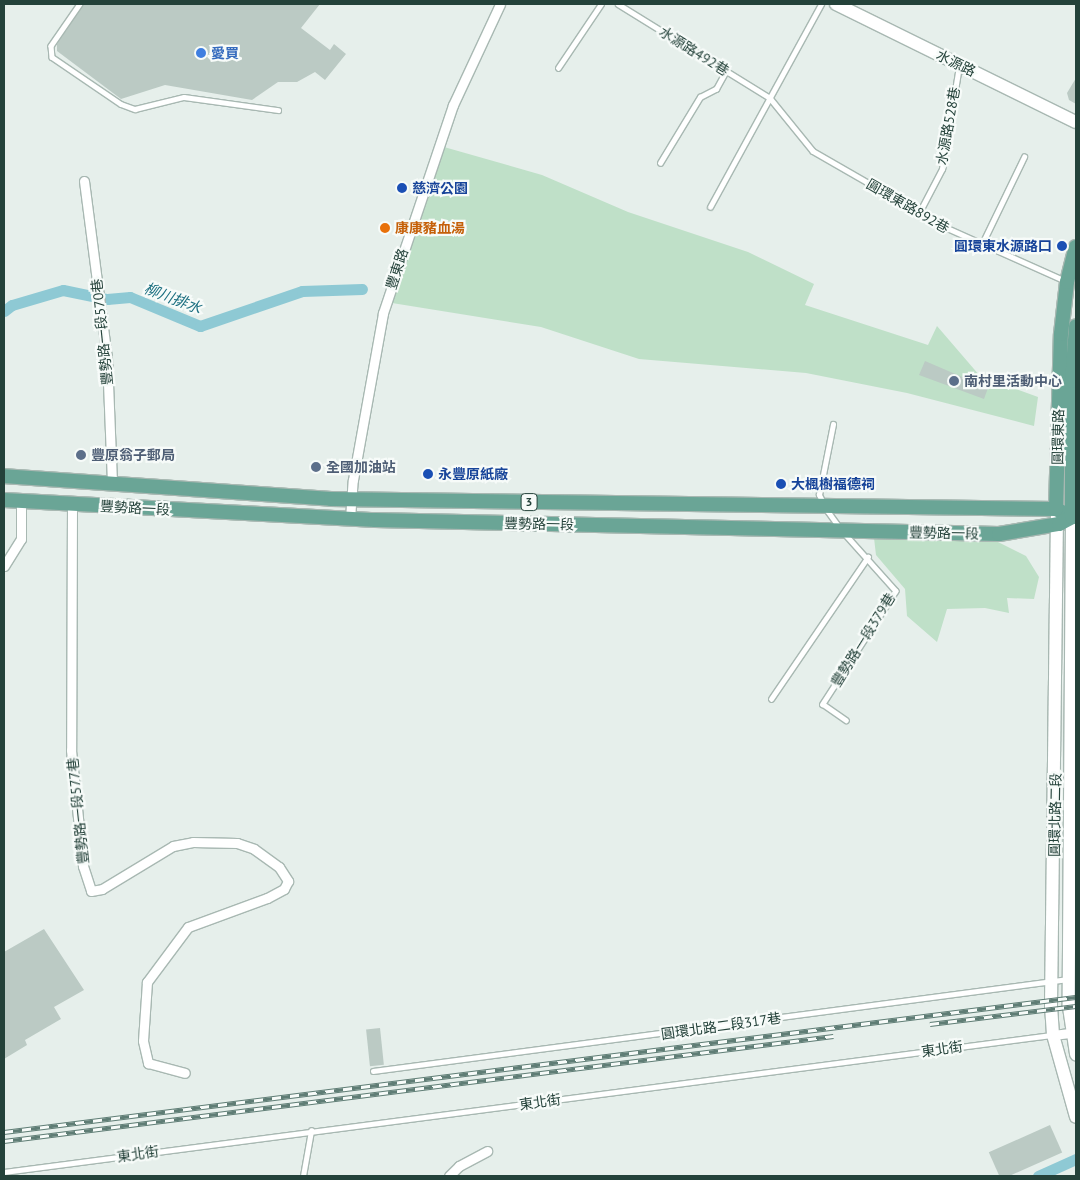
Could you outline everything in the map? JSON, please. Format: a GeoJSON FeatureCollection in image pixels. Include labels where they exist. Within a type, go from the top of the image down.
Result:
{"type":"FeatureCollection","features":[{"type":"Feature","properties":{"kind":"main road","name":"圓環東路"},"geometry":{"type":"LineString","coordinates":[[1056,509],[1061,334],[1068,282],[1076,247]]}},
{"type":"Feature","properties":{"kind":"main road","name":"圓環東路"},"geometry":{"type":"LineString","coordinates":[[1074,517],[1072,381],[1076,326]]}},
{"type":"Feature","properties":{"kind":"main road","name":"豐勢路一段"},"geometry":{"type":"LineString","coordinates":[[4,476],[351,498],[826,508],[1056,509],[1074,517]]}},
{"type":"Feature","properties":{"kind":"main road","name":"豐勢路一段"},"geometry":{"type":"LineString","coordinates":[[4,500],[350,519],[999,534],[1058,524],[1074,517]]}},
{"type":"Feature","properties":{"kind":"street","name":"豐東路"},"geometry":{"type":"LineString","coordinates":[[350,519],[351,498],[383,313],[453,105],[500,4]]}},
{"type":"Feature","properties":{"kind":"street","name":"水源路"},"geometry":{"type":"LineString","coordinates":[[840,5],[1076,122]]}},
{"type":"Feature","properties":{"kind":"street","name":"豐勢路一段570巷"},"geometry":{"type":"LineString","coordinates":[[84,181],[107,358],[112,483]]}},
{"type":"Feature","properties":{"kind":"street"},"geometry":{"type":"LineString","coordinates":[[4,566],[21,539],[21,501]]}},
{"type":"Feature","properties":{"kind":"street","name":"豐勢路一段577巷"},"geometry":{"type":"LineString","coordinates":[[72,505],[71,750],[83,866],[91,891],[102,889],[173,846],[193,842],[237,843],[254,849],[279,867],[288,881],[284,888],[267,898],[188,927],[147,982],[142,1041],[148,1063],[185,1073]]}},
{"type":"Feature","properties":{"kind":"street","name":"圓環北路二段"},"geometry":{"type":"LineString","coordinates":[[1056,509],[1058,524],[1052,981],[1053,1035],[1076,1117]]}},
{"type":"Feature","properties":{"kind":"street","name":"圓環北路二段"},"geometry":{"type":"LineString","coordinates":[[1074,517],[1074,806],[1070,979],[1076,1054]]}},
{"type":"Feature","properties":{"kind":"street"},"geometry":{"type":"LineString","coordinates":[[1055,801],[1074,806]]}},
{"type":"Feature","properties":{"kind":"street","name":"東北街"},"geometry":{"type":"LineString","coordinates":[[1053,1035],[1074,1032]]}},
{"type":"Feature","properties":{"kind":"street"},"geometry":{"type":"LineString","coordinates":[[449,1176],[459,1166],[487,1152]]}},
{"type":"Feature","properties":{"kind":"lane"},"geometry":{"type":"LineString","coordinates":[[80,4],[51,46],[52,57],[121,104],[135,109],[184,96],[278,110]]}},
{"type":"Feature","properties":{"kind":"lane"},"geometry":{"type":"LineString","coordinates":[[558,68],[601,4]]}},
{"type":"Feature","properties":{"kind":"lane","name":"水源路492巷"},"geometry":{"type":"LineString","coordinates":[[618,4],[770,98]]}},
{"type":"Feature","properties":{"kind":"lane"},"geometry":{"type":"LineString","coordinates":[[710,207],[821,4]]}},
{"type":"Feature","properties":{"kind":"lane","name":"水源路528巷"},"geometry":{"type":"LineString","coordinates":[[920,213],[942,169],[960,65]]}},
{"type":"Feature","properties":{"kind":"lane"},"geometry":{"type":"LineString","coordinates":[[660,163],[700,97],[716,89],[726,71]]}},
{"type":"Feature","properties":{"kind":"lane","name":"圓環東路892巷"},"geometry":{"type":"LineString","coordinates":[[770,98],[813,151],[920,213],[982,246],[1068,282]]}},
{"type":"Feature","properties":{"kind":"lane"},"geometry":{"type":"LineString","coordinates":[[982,246],[1024,157]]}},
{"type":"Feature","properties":{"kind":"lane"},"geometry":{"type":"LineString","coordinates":[[826,508],[819,495],[833,424]]}},
{"type":"Feature","properties":{"kind":"lane","name":"豐勢路一段379巷"},"geometry":{"type":"LineString","coordinates":[[826,508],[841,530],[896,591],[823,704],[846,720]]}},
{"type":"Feature","properties":{"kind":"lane"},"geometry":{"type":"LineString","coordinates":[[770,700],[868,558]]}},
{"type":"Feature","properties":{"kind":"lane","name":"圓環北路二段317巷"},"geometry":{"type":"LineString","coordinates":[[373,1071],[1070,979]]}},
{"type":"Feature","properties":{"kind":"lane","name":"東北街"},"geometry":{"type":"LineString","coordinates":[[4,1172],[1053,1035]]}},
{"type":"Feature","properties":{"kind":"lane"},"geometry":{"type":"LineString","coordinates":[[303,1176],[311,1131]]}},
{"type":"Feature","properties":{"kind":"green space"},"geometry":{"type":"Polygon","coordinates":[[[444,147],[542,175],[628,212],[748,252],[814,284],[805,305],[928,345],[937,326],[980,376],[1038,397],[1034,426],[907,393],[806,373],[639,359],[541,327],[392,303],[444,147]]]}},
{"type":"Feature","properties":{"kind":"green space"},"geometry":{"type":"Polygon","coordinates":[[[940,537],[996,541],[1026,556],[1039,577],[1034,599],[1007,598],[1009,613],[985,608],[947,609],[937,642],[907,616],[905,589],[876,555],[874,538],[940,537]]]}},
{"type":"Feature","properties":{"kind":"building","name":"愛買"},"geometry":{"type":"Polygon","coordinates":[[[84,4],[320,4],[301,28],[330,50],[334,44],[346,54],[325,80],[315,72],[297,82],[278,82],[252,100],[165,85],[121,99],[57,51],[57,44],[84,4]]]}},
{"type":"Feature","properties":{"kind":"building"},"geometry":{"type":"Polygon","coordinates":[[[1076,78],[1076,104],[1069,100],[1067,93],[1076,78]]]}},
{"type":"Feature","properties":{"kind":"building","name":"南村里活動中心"},"geometry":{"type":"Polygon","coordinates":[[[925,361],[988,388],[984,399],[919,375],[925,361]]]}},
{"type":"Feature","properties":{"kind":"building"},"geometry":{"type":"Polygon","coordinates":[[[44,929],[84,990],[54,1007],[61,1019],[25,1040],[27,1045],[4,1059],[4,952],[44,929]]]}},
{"type":"Feature","properties":{"kind":"building"},"geometry":{"type":"Polygon","coordinates":[[[380,1028],[384,1065],[370,1066],[366,1029],[380,1028]]]}},
{"type":"Feature","properties":{"kind":"building"},"geometry":{"type":"Polygon","coordinates":[[[1050,1125],[1062,1152],[1009,1176],[999,1176],[989,1152],[1050,1125]]]}},
{"type":"Feature","properties":{"kind":"waterway","name":"柳川排水"},"geometry":{"type":"LineString","coordinates":[[4,311],[12,305],[63,290],[107,299],[130,297],[200,326],[302,291],[362,289]]}},
{"type":"Feature","properties":{"kind":"waterway"},"geometry":{"type":"LineString","coordinates":[[1038,1176],[1076,1159]]}},
{"type":"Feature","properties":{"kind":"railway"},"geometry":{"type":"LineString","coordinates":[[4,1132],[1076,997]]}},
{"type":"Feature","properties":{"kind":"railway"},"geometry":{"type":"LineString","coordinates":[[930,1024],[1076,1006]]}},
{"type":"Feature","properties":{"kind":"railway"},"geometry":{"type":"LineString","coordinates":[[4,1141],[833,1036]]}},
{"type":"Feature","properties":{"kind":"place","name":"愛買"},"geometry":{"type":"Point","coordinates":[201,53]}},
{"type":"Feature","properties":{"kind":"place","name":"慈濟公園"},"geometry":{"type":"Point","coordinates":[402,188]}},
{"type":"Feature","properties":{"kind":"place","name":"康康豬血湯"},"geometry":{"type":"Point","coordinates":[385,228]}},
{"type":"Feature","properties":{"kind":"place","name":"圓環東水源路口"},"geometry":{"type":"Point","coordinates":[1062,246]}},
{"type":"Feature","properties":{"kind":"place","name":"南村里活動中心"},"geometry":{"type":"Point","coordinates":[954,381]}},
{"type":"Feature","properties":{"kind":"place","name":"豐原翁子郵局"},"geometry":{"type":"Point","coordinates":[81,455]}},
{"type":"Feature","properties":{"kind":"place","name":"全國加油站"},"geometry":{"type":"Point","coordinates":[316,467]}},
{"type":"Feature","properties":{"kind":"place","name":"永豐原紙廠"},"geometry":{"type":"Point","coordinates":[428,474]}},
{"type":"Feature","properties":{"kind":"place","name":"大楓樹福德祠"},"geometry":{"type":"Point","coordinates":[781,484]}}]}
